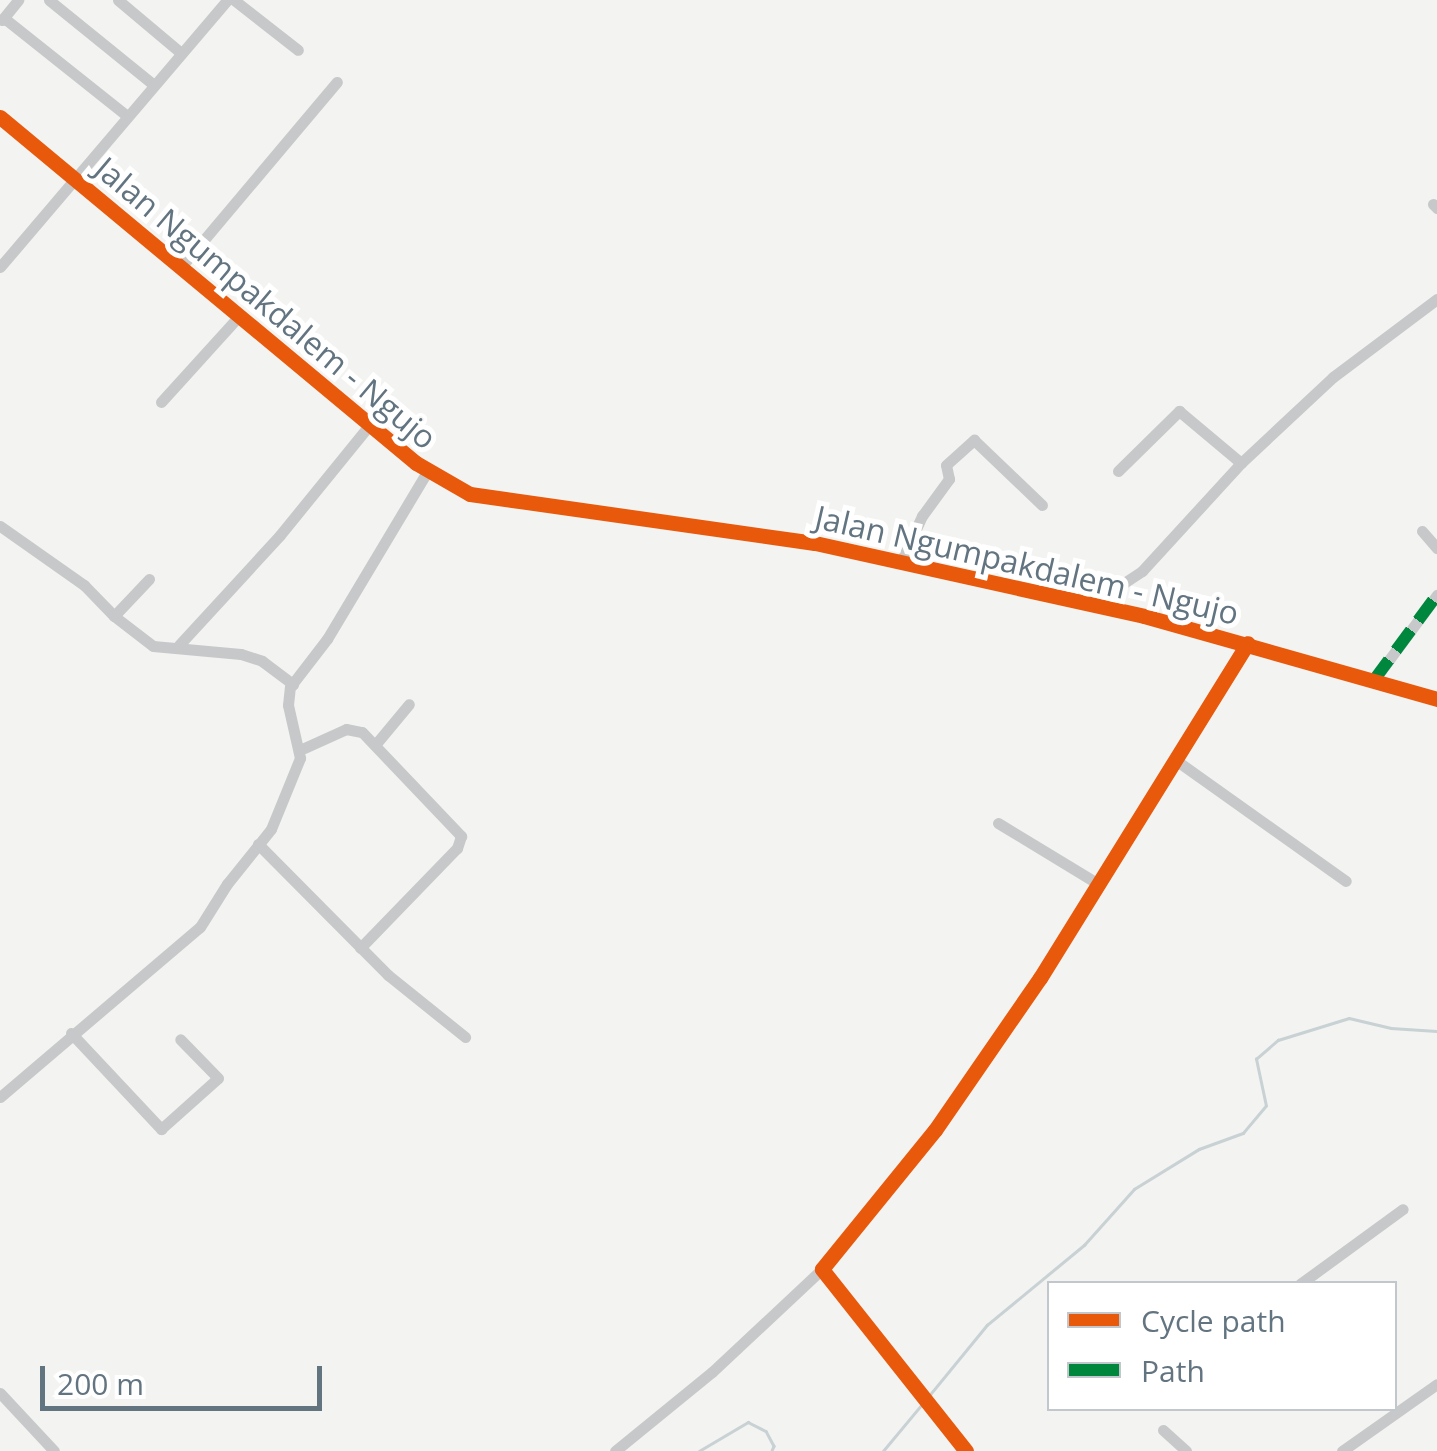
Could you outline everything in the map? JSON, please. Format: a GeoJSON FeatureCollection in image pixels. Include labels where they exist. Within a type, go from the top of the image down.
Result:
{"type":"FeatureCollection","features":[{"type":"Feature","properties":{"kind":"street"},"geometry":{"type":"LineString","coordinates":[[49,0],[154,85]]}},
{"type":"Feature","properties":{"kind":"street"},"geometry":{"type":"LineString","coordinates":[[118,0],[181,53]]}},
{"type":"Feature","properties":{"kind":"street"},"geometry":{"type":"LineString","coordinates":[[0,267],[230,0],[298,50]]}},
{"type":"Feature","properties":{"kind":"street"},"geometry":{"type":"LineString","coordinates":[[7,10],[128,116]]}},
{"type":"Feature","properties":{"kind":"street"},"geometry":{"type":"LineString","coordinates":[[181,268],[337,82]]}},
{"type":"Feature","properties":{"kind":"street","name":"Jalan Ngumpakdalem - Ngujo"},"geometry":{"type":"LineString","coordinates":[[0,117],[427,472],[483,497],[815,544],[1092,604],[1248,643],[1100,885],[935,1130],[822,1270],[712,1372],[616,1451]]}},
{"type":"Feature","properties":{"kind":"street"},"geometry":{"type":"LineString","coordinates":[[1092,604],[1142,570],[1240,462],[1332,376],[1437,298]]}},
{"type":"Feature","properties":{"kind":"street"},"geometry":{"type":"LineString","coordinates":[[161,402],[240,315]]}},
{"type":"Feature","properties":{"kind":"street"},"geometry":{"type":"LineString","coordinates":[[1118,471],[1178,411],[1240,462]]}},
{"type":"Feature","properties":{"kind":"street"},"geometry":{"type":"LineString","coordinates":[[179,645],[280,536],[372,423]]}},
{"type":"Feature","properties":{"kind":"street"},"geometry":{"type":"LineString","coordinates":[[900,562],[912,534],[950,479],[946,465],[974,440],[1042,505]]}},
{"type":"Feature","properties":{"kind":"street"},"geometry":{"type":"LineString","coordinates":[[0,1098],[70,1033],[200,928],[278,818],[302,749],[288,705],[293,684],[327,638],[427,472]]}},
{"type":"Feature","properties":{"kind":"street"},"geometry":{"type":"LineString","coordinates":[[0,526],[84,585],[114,616],[153,646],[179,645],[253,657],[293,684]]}},
{"type":"Feature","properties":{"kind":"street"},"geometry":{"type":"LineString","coordinates":[[1422,531],[1437,548]]}},
{"type":"Feature","properties":{"kind":"street"},"geometry":{"type":"LineString","coordinates":[[114,616],[148,579]]}},
{"type":"Feature","properties":{"kind":"street"},"geometry":{"type":"LineString","coordinates":[[1374,680],[1437,595]]}},
{"type":"Feature","properties":{"kind":"street"},"geometry":{"type":"LineString","coordinates":[[1248,643],[1435,696]]}},
{"type":"Feature","properties":{"kind":"street"},"geometry":{"type":"LineString","coordinates":[[375,745],[409,704]]}},
{"type":"Feature","properties":{"kind":"street"},"geometry":{"type":"LineString","coordinates":[[302,749],[354,729],[375,745],[460,836],[461,842],[360,948]]}},
{"type":"Feature","properties":{"kind":"street"},"geometry":{"type":"LineString","coordinates":[[1177,761],[1346,881]]}},
{"type":"Feature","properties":{"kind":"street"},"geometry":{"type":"LineString","coordinates":[[998,823],[1100,885]]}},
{"type":"Feature","properties":{"kind":"street"},"geometry":{"type":"LineString","coordinates":[[258,844],[360,948],[465,1037]]}},
{"type":"Feature","properties":{"kind":"street"},"geometry":{"type":"LineString","coordinates":[[70,1033],[160,1129],[218,1078],[180,1039]]}},
{"type":"Feature","properties":{"kind":"street"},"geometry":{"type":"LineString","coordinates":[[1304,1281],[1402,1209]]}},
{"type":"Feature","properties":{"kind":"street"},"geometry":{"type":"LineString","coordinates":[[822,1270],[966,1451]]}},
{"type":"Feature","properties":{"kind":"street"},"geometry":{"type":"LineString","coordinates":[[1397,1406],[1437,1384]]}},
{"type":"Feature","properties":{"kind":"street"},"geometry":{"type":"LineString","coordinates":[[0,1393],[54,1451]]}},
{"type":"Feature","properties":{"kind":"street"},"geometry":{"type":"LineString","coordinates":[[1342,1451],[1387,1412]]}},
{"type":"Feature","properties":{"kind":"street"},"geometry":{"type":"LineString","coordinates":[[1163,1430],[1186,1451]]}},
{"type":"Feature","properties":{"kind":"waterway"},"geometry":{"type":"LineString","coordinates":[[928,1397],[987,1325],[1084,1245],[1134,1189],[1199,1149],[1243,1133],[1266,1106],[1256,1059],[1278,1040],[1349,1018],[1391,1028],[1437,1031]]}},
{"type":"Feature","properties":{"kind":"waterway"},"geometry":{"type":"LineString","coordinates":[[883,1451],[923,1403]]}},
{"type":"Feature","properties":{"kind":"waterway"},"geometry":{"type":"LineString","coordinates":[[699,1451],[748,1422],[766,1431],[774,1446],[772,1451]]}},
{"type":"Feature","properties":{"kind":"marked path"},"geometry":{"type":"LineString","coordinates":[[1374,680],[1437,595]]}},
{"type":"Feature","properties":{"kind":"cycle path"},"geometry":{"type":"LineString","coordinates":[[0,117],[416,463],[470,494],[815,543],[1144,616],[1437,699]]}},
{"type":"Feature","properties":{"kind":"cycle path"},"geometry":{"type":"LineString","coordinates":[[966,1451],[822,1269],[935,1130],[1040,978],[1248,643]]}}]}
